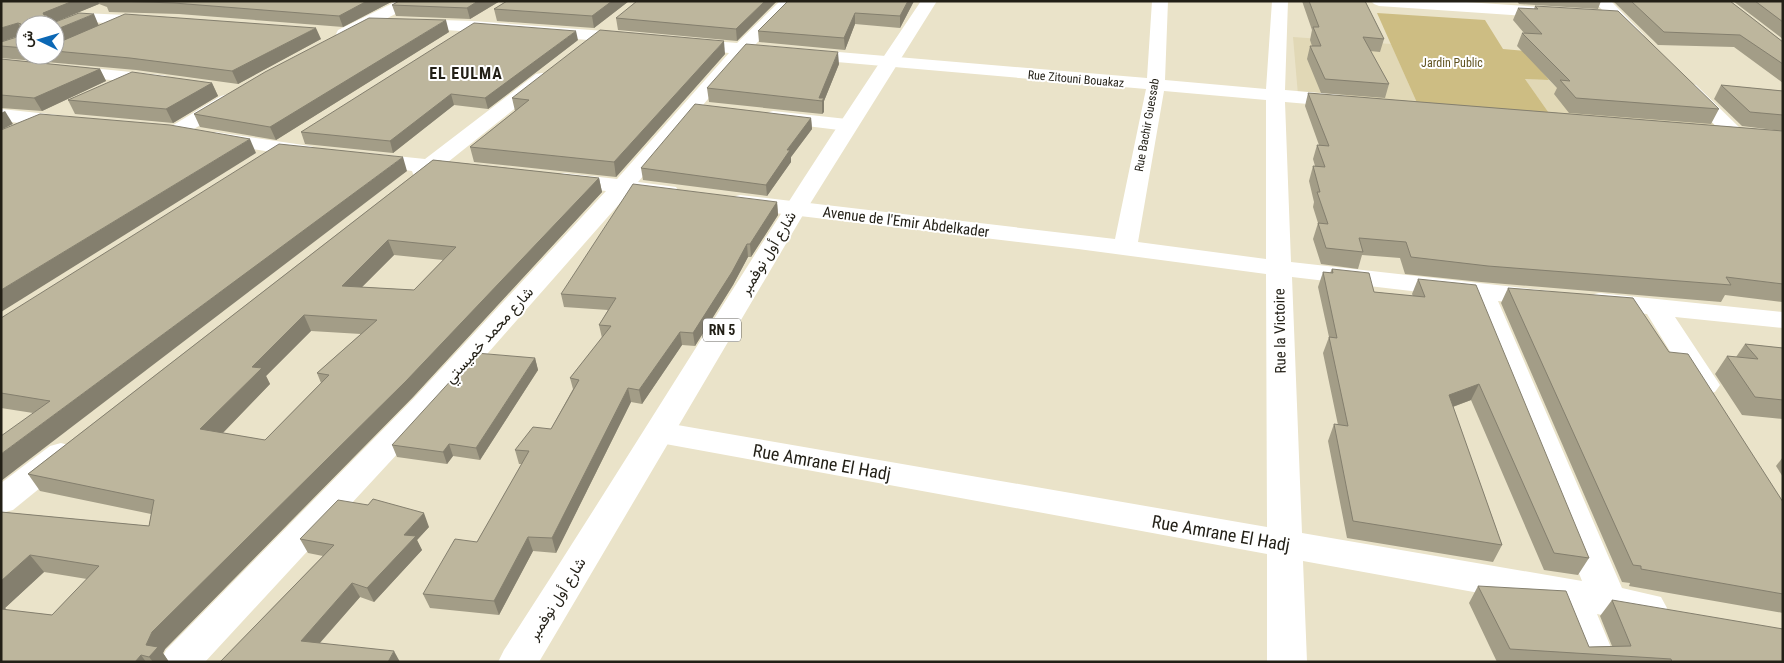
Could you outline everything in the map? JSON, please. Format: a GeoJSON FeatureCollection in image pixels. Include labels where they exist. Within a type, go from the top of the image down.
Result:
{"type":"FeatureCollection","features":[{"type":"Feature","properties":{"kind":"street"},"geometry":{"type":"LineString","coordinates":[[327,38],[345,34],[409,1]]}},
{"type":"Feature","properties":{"kind":"street","name":"شارع محمد خميستي"},"geometry":{"type":"LineString","coordinates":[[180,662],[426,405],[623,186],[700,108],[742,49],[789,1]]}},
{"type":"Feature","properties":{"kind":"street","name":"شارع أول نوفمبر"},"geometry":{"type":"LineString","coordinates":[[518,662],[660,433],[794,209],[929,1]]}},
{"type":"Feature","properties":{"kind":"street","name":"Rue Bachir Guessab"},"geometry":{"type":"LineString","coordinates":[[1125,248],[1156,86],[1160,1]]}},
{"type":"Feature","properties":{"kind":"street","name":"Rue la Victoire"},"geometry":{"type":"LineString","coordinates":[[1280,1],[1275,97],[1287,662]]}},
{"type":"Feature","properties":{"kind":"street"},"geometry":{"type":"LineString","coordinates":[[1379,1],[1567,14]]}},
{"type":"Feature","properties":{"kind":"street"},"geometry":{"type":"LineString","coordinates":[[65,25],[116,5]]}},
{"type":"Feature","properties":{"kind":"street"},"geometry":{"type":"LineString","coordinates":[[448,42],[508,6]]}},
{"type":"Feature","properties":{"kind":"street"},"geometry":{"type":"LineString","coordinates":[[1599,9],[1616,17],[1651,52]]}},
{"type":"Feature","properties":{"kind":"street"},"geometry":{"type":"LineString","coordinates":[[405,185],[627,13]]}},
{"type":"Feature","properties":{"kind":"street"},"geometry":{"type":"LineString","coordinates":[[82,18],[162,21]]}},
{"type":"Feature","properties":{"kind":"street"},"geometry":{"type":"LineString","coordinates":[[92,36],[128,20]]}},
{"type":"Feature","properties":{"kind":"street"},"geometry":{"type":"LineString","coordinates":[[369,22],[473,26],[645,40]]}},
{"type":"Feature","properties":{"kind":"street","name":"Rue Zitouni Bouakaz"},"geometry":{"type":"LineString","coordinates":[[674,42],[1275,97],[1358,102]]}},
{"type":"Feature","properties":{"kind":"street"},"geometry":{"type":"LineString","coordinates":[[8,61],[176,82]]}},
{"type":"Feature","properties":{"kind":"street"},"geometry":{"type":"LineString","coordinates":[[103,92],[136,77]]}},
{"type":"Feature","properties":{"kind":"street"},"geometry":{"type":"LineString","coordinates":[[1680,79],[1736,134]]}},
{"type":"Feature","properties":{"kind":"street"},"geometry":{"type":"LineString","coordinates":[[214,88],[244,92],[168,130],[281,149],[487,172]]}},
{"type":"Feature","properties":{"kind":"street"},"geometry":{"type":"LineString","coordinates":[[43,120],[77,104]]}},
{"type":"Feature","properties":{"kind":"street"},"geometry":{"type":"LineString","coordinates":[[758,115],[847,125]]}},
{"type":"Feature","properties":{"kind":"street"},"geometry":{"type":"LineString","coordinates":[[5,125],[43,120],[91,124]]}},
{"type":"Feature","properties":{"kind":"street"},"geometry":{"type":"LineString","coordinates":[[1707,132],[1755,136]]}},
{"type":"Feature","properties":{"kind":"street"},"geometry":{"type":"LineString","coordinates":[[256,165],[306,133]]}},
{"type":"Feature","properties":{"kind":"street"},"geometry":{"type":"LineString","coordinates":[[545,178],[689,195]]}},
{"type":"Feature","properties":{"kind":"street","name":"Avenue de l'Emir Abdelkader"},"geometry":{"type":"LineString","coordinates":[[718,199],[1125,248],[1278,269],[1481,292],[1655,306],[1783,320]]}},
{"type":"Feature","properties":{"kind":"street"},"geometry":{"type":"LineString","coordinates":[[1481,292],[1609,601]]}},
{"type":"Feature","properties":{"kind":"street"},"geometry":{"type":"LineString","coordinates":[[1655,306],[1721,412]]}},
{"type":"Feature","properties":{"kind":"street","name":"Rue Amrane El Hadj"},"geometry":{"type":"LineString","coordinates":[[660,433],[1676,613]]}},
{"type":"Feature","properties":{"kind":"street"},"geometry":{"type":"LineString","coordinates":[[1,501],[79,441]]}},
{"type":"Feature","properties":{"kind":"street"},"geometry":{"type":"LineString","coordinates":[[1571,595],[1597,662]]}},
{"type":"Feature","properties":{"kind":"shaded area"},"geometry":{"type":"Polygon","coordinates":[[[1293,37],[1391,44],[1418,105],[1298,95],[1293,37]]]}},
{"type":"Feature","properties":{"kind":"shaded area"},"geometry":{"type":"Polygon","coordinates":[[[1525,79],[1549,80],[1555,86],[1688,94],[1727,131],[1551,116],[1525,79]]]}},
{"type":"Feature","properties":{"kind":"green space","name":"Jardin Public"},"geometry":{"type":"Polygon","coordinates":[[[1377,13],[1485,20],[1503,49],[1563,54],[1540,69],[1549,80],[1525,79],[1551,116],[1418,105],[1377,13]]]}},
{"type":"Feature","properties":{"kind":"building"},"geometry":{"type":"Polygon","coordinates":[[[1,1],[73,1],[43,13],[44,15],[15,15],[15,24],[1,28],[1,1]]]}},
{"type":"Feature","properties":{"kind":"building"},"geometry":{"type":"Polygon","coordinates":[[[116,1],[367,1],[339,16],[174,3],[116,1]]]}},
{"type":"Feature","properties":{"kind":"building"},"geometry":{"type":"Polygon","coordinates":[[[399,1],[478,1],[467,8],[392,5],[399,1]]]}},
{"type":"Feature","properties":{"kind":"building"},"geometry":{"type":"Polygon","coordinates":[[[507,1],[612,1],[592,16],[494,9],[507,1]]]}},
{"type":"Feature","properties":{"kind":"building"},"geometry":{"type":"Polygon","coordinates":[[[637,1],[765,1],[736,29],[616,18],[637,1]]]}},
{"type":"Feature","properties":{"kind":"building"},"geometry":{"type":"Polygon","coordinates":[[[788,1],[908,1],[900,16],[855,13],[844,38],[758,31],[788,1]]]}},
{"type":"Feature","properties":{"kind":"building"},"geometry":{"type":"Polygon","coordinates":[[[1309,1],[1365,1],[1384,39],[1363,37],[1389,84],[1325,79],[1310,46],[1321,46],[1313,27],[1319,27],[1309,1]]]}},
{"type":"Feature","properties":{"kind":"building"},"geometry":{"type":"Polygon","coordinates":[[[1631,1],[1730,1],[1783,42],[1783,64],[1740,35],[1664,32],[1631,1]]]}},
{"type":"Feature","properties":{"kind":"building"},"geometry":{"type":"Polygon","coordinates":[[[1755,1],[1783,1],[1783,22],[1755,1]]]}},
{"type":"Feature","properties":{"kind":"building"},"geometry":{"type":"Polygon","coordinates":[[[1535,6],[1618,11],[1719,109],[1576,98],[1560,80],[1570,81],[1522,33],[1542,34],[1518,8],[1538,9],[1535,6]]]}},
{"type":"Feature","properties":{"kind":"building"},"geometry":{"type":"Polygon","coordinates":[[[79,13],[94,14],[65,26],[65,18],[79,13]]]}},
{"type":"Feature","properties":{"kind":"building"},"geometry":{"type":"Polygon","coordinates":[[[125,14],[316,28],[232,71],[65,52],[65,40],[125,14]]]}},
{"type":"Feature","properties":{"kind":"building"},"geometry":{"type":"Polygon","coordinates":[[[369,18],[446,20],[270,127],[194,114],[265,72],[369,18]]]}},
{"type":"Feature","properties":{"kind":"building"},"geometry":{"type":"Polygon","coordinates":[[[474,23],[576,31],[485,98],[451,94],[390,141],[301,132],[474,23]]]}},
{"type":"Feature","properties":{"kind":"building"},"geometry":{"type":"Polygon","coordinates":[[[600,30],[724,41],[614,162],[470,147],[529,100],[512,98],[600,30]]]}},
{"type":"Feature","properties":{"kind":"building"},"geometry":{"type":"Polygon","coordinates":[[[15,38],[15,47],[1,46],[1,42],[15,38]]]}},
{"type":"Feature","properties":{"kind":"building"},"geometry":{"type":"Polygon","coordinates":[[[746,44],[838,52],[819,98],[824,98],[822,101],[707,88],[746,44]]]}},
{"type":"Feature","properties":{"kind":"building"},"geometry":{"type":"Polygon","coordinates":[[[1,59],[15,60],[15,65],[60,65],[100,69],[34,98],[1,95],[1,59]]]}},
{"type":"Feature","properties":{"kind":"building"},"geometry":{"type":"Polygon","coordinates":[[[132,72],[212,83],[166,109],[68,100],[132,72]]]}},
{"type":"Feature","properties":{"kind":"building"},"geometry":{"type":"Polygon","coordinates":[[[1721,85],[1783,91],[1783,115],[1750,112],[1721,85]]]}},
{"type":"Feature","properties":{"kind":"building"},"geometry":{"type":"Polygon","coordinates":[[[1308,93],[1783,131],[1783,284],[1726,277],[1731,285],[1488,266],[1411,257],[1406,242],[1359,238],[1363,252],[1326,248],[1318,223],[1328,224],[1317,192],[1320,192],[1313,166],[1325,167],[1317,145],[1329,146],[1308,93]]]}},
{"type":"Feature","properties":{"kind":"building"},"geometry":{"type":"Polygon","coordinates":[[[695,104],[811,118],[787,150],[790,150],[766,185],[641,168],[695,104]]]}},
{"type":"Feature","properties":{"kind":"building"},"geometry":{"type":"Polygon","coordinates":[[[40,114],[170,125],[250,139],[1,290],[1,130],[40,114]]]}},
{"type":"Feature","properties":{"kind":"building"},"geometry":{"type":"Polygon","coordinates":[[[279,144],[403,157],[1,454],[1,436],[50,401],[1,393],[1,318],[279,144]]]}},
{"type":"Feature","properties":{"kind":"building"},"geometry":{"type":"Polygon","coordinates":[[[433,160],[599,178],[406,381],[152,632],[146,645],[158,647],[149,657],[141,655],[135,662],[1,662],[1,609],[52,615],[99,566],[30,555],[1,581],[1,512],[149,526],[154,500],[28,474],[433,160]],[[388,240],[342,286],[414,290],[456,247],[388,240]],[[304,315],[252,367],[262,368],[200,429],[265,440],[329,375],[317,373],[377,320],[304,315]]]}},
{"type":"Feature","properties":{"kind":"building"},"geometry":{"type":"Polygon","coordinates":[[[633,184],[777,202],[750,244],[747,244],[732,272],[693,333],[680,332],[639,390],[628,388],[552,538],[528,537],[494,601],[423,594],[455,539],[477,542],[529,451],[515,450],[533,427],[551,429],[579,380],[570,378],[611,326],[599,325],[616,298],[561,294],[633,184]]]}},
{"type":"Feature","properties":{"kind":"building"},"geometry":{"type":"Polygon","coordinates":[[[1332,269],[1369,273],[1374,292],[1425,297],[1418,279],[1476,285],[1589,558],[1554,553],[1479,384],[1449,395],[1502,545],[1353,521],[1334,424],[1348,426],[1329,337],[1337,338],[1323,272],[1333,273],[1332,269]]]}},
{"type":"Feature","properties":{"kind":"building"},"geometry":{"type":"Polygon","coordinates":[[[1508,288],[1633,298],[1669,352],[1688,354],[1783,502],[1783,594],[1641,569],[1641,566],[1633,565],[1508,288]]]}},
{"type":"Feature","properties":{"kind":"building"},"geometry":{"type":"Polygon","coordinates":[[[1745,344],[1783,348],[1783,400],[1755,397],[1727,356],[1758,359],[1745,344]]]}},
{"type":"Feature","properties":{"kind":"building"},"geometry":{"type":"Polygon","coordinates":[[[476,353],[535,358],[476,448],[449,444],[443,452],[392,445],[476,353]]]}},
{"type":"Feature","properties":{"kind":"building"},"geometry":{"type":"Polygon","coordinates":[[[373,499],[424,513],[404,535],[416,536],[367,588],[352,583],[301,641],[394,651],[388,662],[220,662],[334,545],[300,539],[338,500],[368,505],[373,499]]]}},
{"type":"Feature","properties":{"kind":"building"},"geometry":{"type":"Polygon","coordinates":[[[1478,586],[1566,591],[1589,647],[1631,646],[1612,600],[1783,629],[1783,662],[1672,662],[1671,659],[1510,649],[1478,586]]]}},
{"type":"Feature","properties":{"kind":"district","name":"EL EULMA"},"geometry":{"type":"Point","coordinates":[466,73]}}]}
